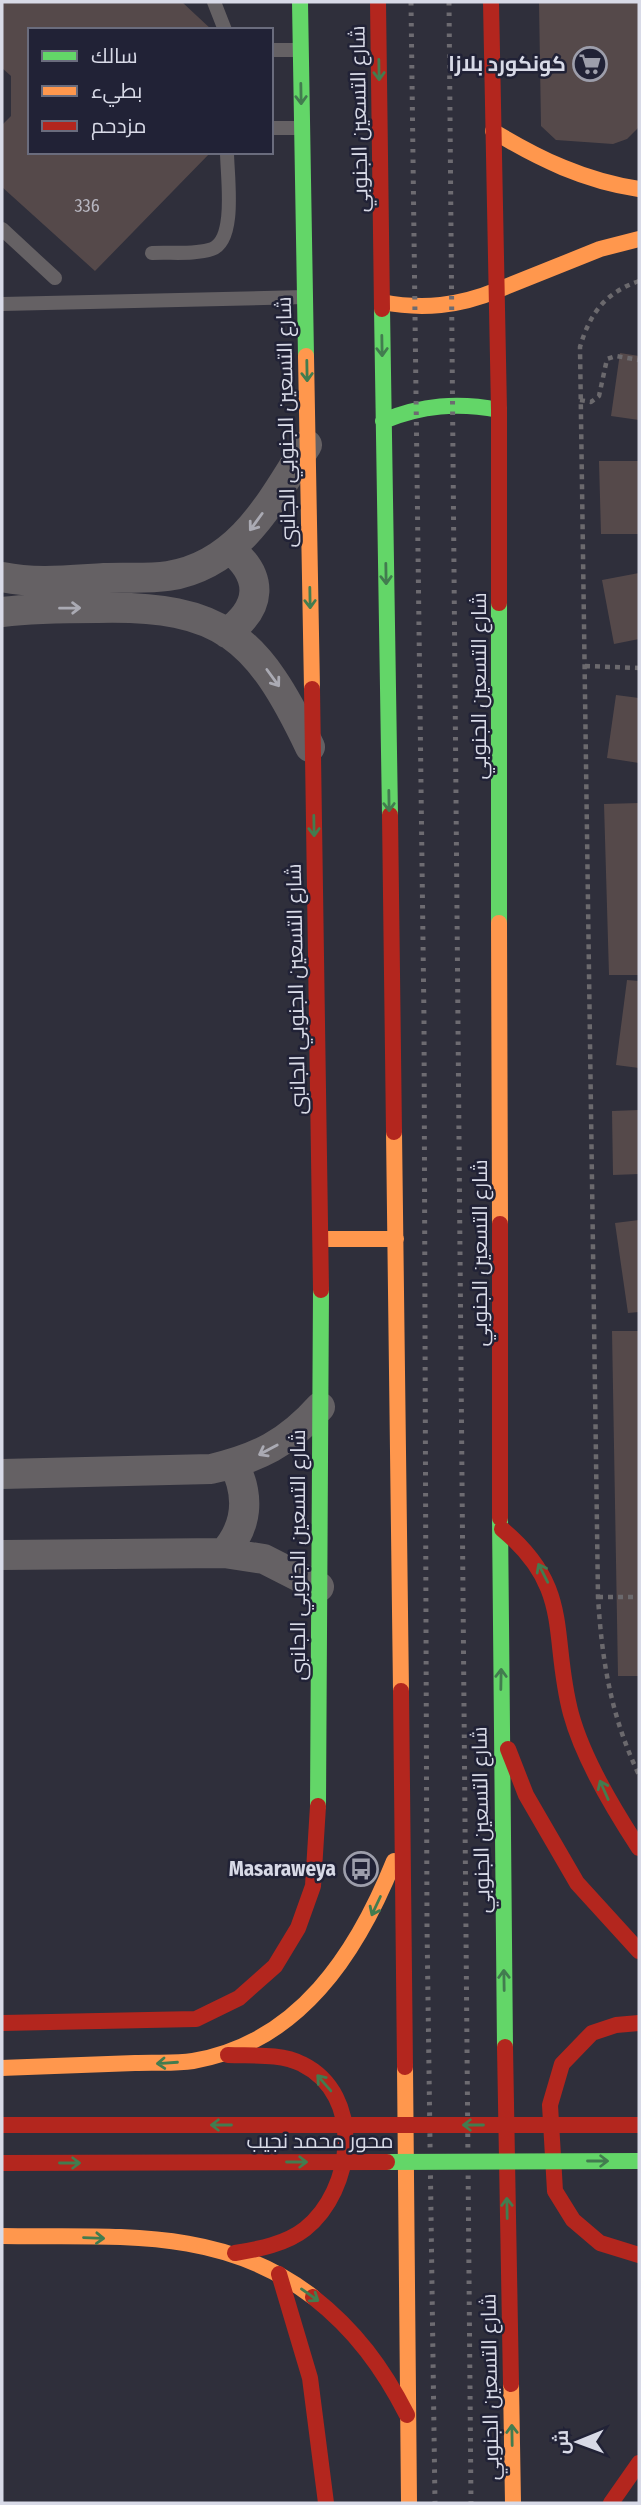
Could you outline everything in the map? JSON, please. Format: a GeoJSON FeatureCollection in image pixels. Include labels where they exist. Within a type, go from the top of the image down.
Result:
{"type":"FeatureCollection","features":[{"type":"Feature","properties":{"kind":"main road","name":"شارع التسعين الجنوبي الجانبى"},"geometry":{"type":"LineString","coordinates":[[2,2023],[196,2019],[239,1998],[275,1966],[298,1928],[313,1886],[317,1853],[321,1239],[300,2]]}},
{"type":"Feature","properties":{"kind":"main road","name":"شارع التسعين الجنوبي"},"geometry":{"type":"LineString","coordinates":[[378,2],[396,1239],[400,1842],[409,2503]]}},
{"type":"Feature","properties":{"kind":"main road","name":"شارع التسعين الجنوبي"},"geometry":{"type":"LineString","coordinates":[[491,2],[499,410],[502,1529],[500,1728],[513,2503]]}},
{"type":"Feature","properties":{"kind":"main road"},"geometry":{"type":"LineString","coordinates":[[493,131],[555,167],[605,183],[639,189]]}},
{"type":"Feature","properties":{"kind":"main road"},"geometry":{"type":"LineString","coordinates":[[382,302],[410,309],[440,309],[470,303],[600,249],[639,239]]}},
{"type":"Feature","properties":{"kind":"main road"},"geometry":{"type":"LineString","coordinates":[[383,421],[404,412],[451,403],[499,410]]}},
{"type":"Feature","properties":{"kind":"main road"},"geometry":{"type":"LineString","coordinates":[[321,1239],[396,1239]]}},
{"type":"Feature","properties":{"kind":"main road"},"geometry":{"type":"LineString","coordinates":[[502,1529],[530,1552],[546,1576],[551,1591],[571,1715],[609,1802],[639,1848]]}},
{"type":"Feature","properties":{"kind":"main road"},"geometry":{"type":"LineString","coordinates":[[500,1728],[526,1795],[578,1883],[639,1951]]}},
{"type":"Feature","properties":{"kind":"main road"},"geometry":{"type":"LineString","coordinates":[[222,2054],[275,2029],[304,2008],[337,1973],[379,1901],[400,1842]]}},
{"type":"Feature","properties":{"kind":"main road"},"geometry":{"type":"LineString","coordinates":[[639,2023],[616,2025],[592,2033],[562,2064],[550,2105],[555,2190],[573,2220],[600,2243],[639,2255]]}},
{"type":"Feature","properties":{"kind":"main road"},"geometry":{"type":"LineString","coordinates":[[2,2068],[163,2063],[222,2054],[277,2058],[303,2064],[326,2081],[340,2104],[346,2136],[344,2169],[333,2200],[307,2228],[273,2246],[235,2253]]}},
{"type":"Feature","properties":{"kind":"main road","name":"محور محمد نجيب"},"geometry":{"type":"LineString","coordinates":[[2,2125],[639,2125]]}},
{"type":"Feature","properties":{"kind":"main road","name":"محور محمد نجيب"},"geometry":{"type":"LineString","coordinates":[[2,2163],[639,2161]]}},
{"type":"Feature","properties":{"kind":"main road"},"geometry":{"type":"LineString","coordinates":[[2,2236],[166,2240],[235,2253],[278,2274],[317,2299],[352,2331],[383,2370],[409,2419]]}},
{"type":"Feature","properties":{"kind":"main road"},"geometry":{"type":"LineString","coordinates":[[278,2274],[310,2378],[326,2503]]}},
{"type":"Feature","properties":{"kind":"main road"},"geometry":{"type":"LineString","coordinates":[[611,2503],[639,2463]]}},
{"type":"Feature","properties":{"kind":"street"},"geometry":{"type":"LineString","coordinates":[[2,577],[42,581],[168,576],[199,567],[230,550],[250,531],[307,445]]}},
{"type":"Feature","properties":{"kind":"street"},"geometry":{"type":"LineString","coordinates":[[227,633],[244,621],[254,602],[254,582],[246,562],[230,550]]}},
{"type":"Feature","properties":{"kind":"street"},"geometry":{"type":"LineString","coordinates":[[2,612],[24,609],[143,607],[176,611],[227,633],[259,659],[279,684],[312,752]]}},
{"type":"Feature","properties":{"kind":"street"},"geometry":{"type":"LineString","coordinates":[[7,1471],[211,1469],[234,1464],[275,1446],[298,1432],[320,1407]]}},
{"type":"Feature","properties":{"kind":"street"},"geometry":{"type":"LineString","coordinates":[[224,1553],[239,1531],[245,1503],[244,1490],[234,1464]]}},
{"type":"Feature","properties":{"kind":"street"},"geometry":{"type":"LineString","coordinates":[[2,1555],[224,1553],[264,1559],[319,1587]]}},
{"type":"Feature","properties":{"kind":"lane"},"geometry":{"type":"LineString","coordinates":[[214,2],[224,28]]}},
{"type":"Feature","properties":{"kind":"lane"},"geometry":{"type":"LineString","coordinates":[[273,50],[300,50]]}},
{"type":"Feature","properties":{"kind":"lane"},"geometry":{"type":"LineString","coordinates":[[273,128],[302,128]]}},
{"type":"Feature","properties":{"kind":"lane"},"geometry":{"type":"LineString","coordinates":[[152,253],[207,250],[222,243],[228,227],[227,154]]}},
{"type":"Feature","properties":{"kind":"lane"},"geometry":{"type":"LineString","coordinates":[[2,229],[55,278]]}},
{"type":"Feature","properties":{"kind":"lane"},"geometry":{"type":"LineString","coordinates":[[2,303],[306,298]]}},
{"type":"Feature","properties":{"kind":"path"},"geometry":{"type":"LineString","coordinates":[[639,281],[617,290],[599,305],[586,324],[580,347],[598,1597],[602,1660],[622,1737],[639,1775]]}},
{"type":"Feature","properties":{"kind":"path"},"geometry":{"type":"LineString","coordinates":[[580,400],[591,402],[599,396],[604,363],[611,356],[639,360]]}},
{"type":"Feature","properties":{"kind":"path"},"geometry":{"type":"LineString","coordinates":[[585,666],[639,668]]}},
{"type":"Feature","properties":{"kind":"path"},"geometry":{"type":"LineString","coordinates":[[598,1597],[639,1597]]}},
{"type":"Feature","properties":{"kind":"building"},"geometry":{"type":"Polygon","coordinates":[[[2,2],[182,2],[210,28],[28,28],[28,154],[209,154],[95,271],[2,187],[2,125],[11,116],[11,76],[2,68],[2,2]]]}},
{"type":"Feature","properties":{"kind":"building","name":"كونكورد بلازا"},"geometry":{"type":"Polygon","coordinates":[[[539,2],[639,2],[639,127],[627,139],[613,144],[556,140],[541,126],[539,2]]]}},
{"type":"Feature","properties":{"kind":"building"},"geometry":{"type":"Polygon","coordinates":[[[620,353],[639,356],[639,420],[611,416],[620,353]]]}},
{"type":"Feature","properties":{"kind":"building"},"geometry":{"type":"Polygon","coordinates":[[[599,461],[639,461],[639,534],[601,534],[599,461]]]}},
{"type":"Feature","properties":{"kind":"building"},"geometry":{"type":"Polygon","coordinates":[[[639,573],[639,639],[614,644],[602,580],[639,573]]]}},
{"type":"Feature","properties":{"kind":"building"},"geometry":{"type":"Polygon","coordinates":[[[616,695],[639,698],[639,763],[607,758],[616,695]]]}},
{"type":"Feature","properties":{"kind":"building"},"geometry":{"type":"Polygon","coordinates":[[[639,803],[639,975],[609,975],[604,804],[639,803]]]}},
{"type":"Feature","properties":{"kind":"building"},"geometry":{"type":"Polygon","coordinates":[[[627,980],[639,981],[639,1068],[616,1065],[627,980]]]}},
{"type":"Feature","properties":{"kind":"building"},"geometry":{"type":"Polygon","coordinates":[[[639,1110],[639,1174],[613,1175],[612,1111],[639,1110]]]}},
{"type":"Feature","properties":{"kind":"building"},"geometry":{"type":"Polygon","coordinates":[[[639,1220],[639,1312],[628,1313],[615,1223],[639,1220]]]}},
{"type":"Feature","properties":{"kind":"building"},"geometry":{"type":"Polygon","coordinates":[[[612,1331],[639,1331],[639,1676],[618,1676],[612,1331]]]}},
{"type":"Feature","properties":{"kind":"railway"},"geometry":{"type":"LineString","coordinates":[[411,2],[424,1020],[427,1926],[435,2503]]}},
{"type":"Feature","properties":{"kind":"railway"},"geometry":{"type":"LineString","coordinates":[[449,2],[471,2503]]}},
{"type":"Feature","properties":{"kind":"traffic: fast"},"geometry":{"type":"LineString","coordinates":[[300,2],[306,356]]}},
{"type":"Feature","properties":{"kind":"traffic: fast"},"geometry":{"type":"LineString","coordinates":[[382,309],[390,815]]}},
{"type":"Feature","properties":{"kind":"traffic: fast"},"geometry":{"type":"LineString","coordinates":[[383,421],[412,411],[440,406],[499,410]]}},
{"type":"Feature","properties":{"kind":"traffic: fast"},"geometry":{"type":"LineString","coordinates":[[499,603],[499,923]]}},
{"type":"Feature","properties":{"kind":"traffic: fast"},"geometry":{"type":"LineString","coordinates":[[318,1806],[321,1290]]}},
{"type":"Feature","properties":{"kind":"traffic: fast"},"geometry":{"type":"LineString","coordinates":[[500,1518],[505,2047]]}},
{"type":"Feature","properties":{"kind":"traffic: fast"},"geometry":{"type":"LineString","coordinates":[[387,2162],[639,2161]]}},
{"type":"Feature","properties":{"kind":"traffic: slow"},"geometry":{"type":"LineString","coordinates":[[493,131],[563,168],[639,189]]}},
{"type":"Feature","properties":{"kind":"traffic: slow"},"geometry":{"type":"LineString","coordinates":[[498,290],[600,249],[639,239]]}},
{"type":"Feature","properties":{"kind":"traffic: slow"},"geometry":{"type":"LineString","coordinates":[[382,302],[412,306],[441,305],[469,300],[498,290]]}},
{"type":"Feature","properties":{"kind":"traffic: slow"},"geometry":{"type":"LineString","coordinates":[[306,356],[312,689]]}},
{"type":"Feature","properties":{"kind":"traffic: slow"},"geometry":{"type":"LineString","coordinates":[[499,923],[500,1224]]}},
{"type":"Feature","properties":{"kind":"traffic: slow"},"geometry":{"type":"LineString","coordinates":[[394,1132],[401,1691]]}},
{"type":"Feature","properties":{"kind":"traffic: slow"},"geometry":{"type":"LineString","coordinates":[[321,1239],[396,1239]]}},
{"type":"Feature","properties":{"kind":"traffic: slow"},"geometry":{"type":"LineString","coordinates":[[2,2068],[186,2062],[231,2051],[264,2035],[293,2014],[319,1989],[342,1960],[362,1929],[394,1861]]}},
{"type":"Feature","properties":{"kind":"traffic: slow"},"geometry":{"type":"LineString","coordinates":[[405,2067],[409,2503]]}},
{"type":"Feature","properties":{"kind":"traffic: slow"},"geometry":{"type":"LineString","coordinates":[[2,2236],[125,2237],[203,2247],[241,2257],[277,2274],[313,2297]]}},
{"type":"Feature","properties":{"kind":"traffic: slow"},"geometry":{"type":"LineString","coordinates":[[511,2384],[513,2503]]}},
{"type":"Feature","properties":{"kind":"traffic: jam"},"geometry":{"type":"LineString","coordinates":[[378,2],[382,309]]}},
{"type":"Feature","properties":{"kind":"traffic: jam"},"geometry":{"type":"LineString","coordinates":[[491,2],[499,410],[499,603]]}},
{"type":"Feature","properties":{"kind":"traffic: jam"},"geometry":{"type":"LineString","coordinates":[[312,689],[321,1290]]}},
{"type":"Feature","properties":{"kind":"traffic: jam"},"geometry":{"type":"LineString","coordinates":[[390,815],[394,1132]]}},
{"type":"Feature","properties":{"kind":"traffic: jam"},"geometry":{"type":"LineString","coordinates":[[500,1224],[500,1518]]}},
{"type":"Feature","properties":{"kind":"traffic: jam"},"geometry":{"type":"LineString","coordinates":[[502,1529],[525,1551],[540,1572],[550,1593],[556,1614],[565,1686],[576,1731],[600,1783],[639,1848]]}},
{"type":"Feature","properties":{"kind":"traffic: jam"},"geometry":{"type":"LineString","coordinates":[[401,1691],[405,2067]]}},
{"type":"Feature","properties":{"kind":"traffic: jam"},"geometry":{"type":"LineString","coordinates":[[508,1749],[526,1795],[577,1883],[639,1951]]}},
{"type":"Feature","properties":{"kind":"traffic: jam"},"geometry":{"type":"LineString","coordinates":[[2,2023],[196,2019],[239,1998],[275,1966],[298,1928],[313,1886],[318,1806]]}},
{"type":"Feature","properties":{"kind":"traffic: jam"},"geometry":{"type":"LineString","coordinates":[[639,2023],[616,2025],[592,2033],[562,2064],[550,2105],[555,2191],[573,2220],[600,2243],[639,2255]]}},
{"type":"Feature","properties":{"kind":"traffic: jam"},"geometry":{"type":"LineString","coordinates":[[505,2047],[511,2384]]}},
{"type":"Feature","properties":{"kind":"traffic: jam"},"geometry":{"type":"LineString","coordinates":[[228,2055],[294,2060],[322,2078],[336,2097],[344,2120],[346,2144],[334,2191],[322,2212],[305,2229],[281,2242],[235,2253]]}},
{"type":"Feature","properties":{"kind":"traffic: jam"},"geometry":{"type":"LineString","coordinates":[[2,2125],[639,2125]]}},
{"type":"Feature","properties":{"kind":"traffic: jam"},"geometry":{"type":"LineString","coordinates":[[2,2163],[387,2162]]}},
{"type":"Feature","properties":{"kind":"traffic: jam"},"geometry":{"type":"LineString","coordinates":[[279,2274],[310,2378],[326,2503]]}},
{"type":"Feature","properties":{"kind":"traffic: jam"},"geometry":{"type":"LineString","coordinates":[[313,2297],[342,2323],[367,2351],[407,2415]]}},
{"type":"Feature","properties":{"kind":"traffic: jam"},"geometry":{"type":"LineString","coordinates":[[611,2503],[639,2463]]}},
{"type":"Feature","properties":{"kind":"place","name":"كونكورد بلازا"},"geometry":{"type":"Point","coordinates":[590,64]}},
{"type":"Feature","properties":{"kind":"place","name":"Masaraweya"},"geometry":{"type":"Point","coordinates":[361,1869]}}]}
